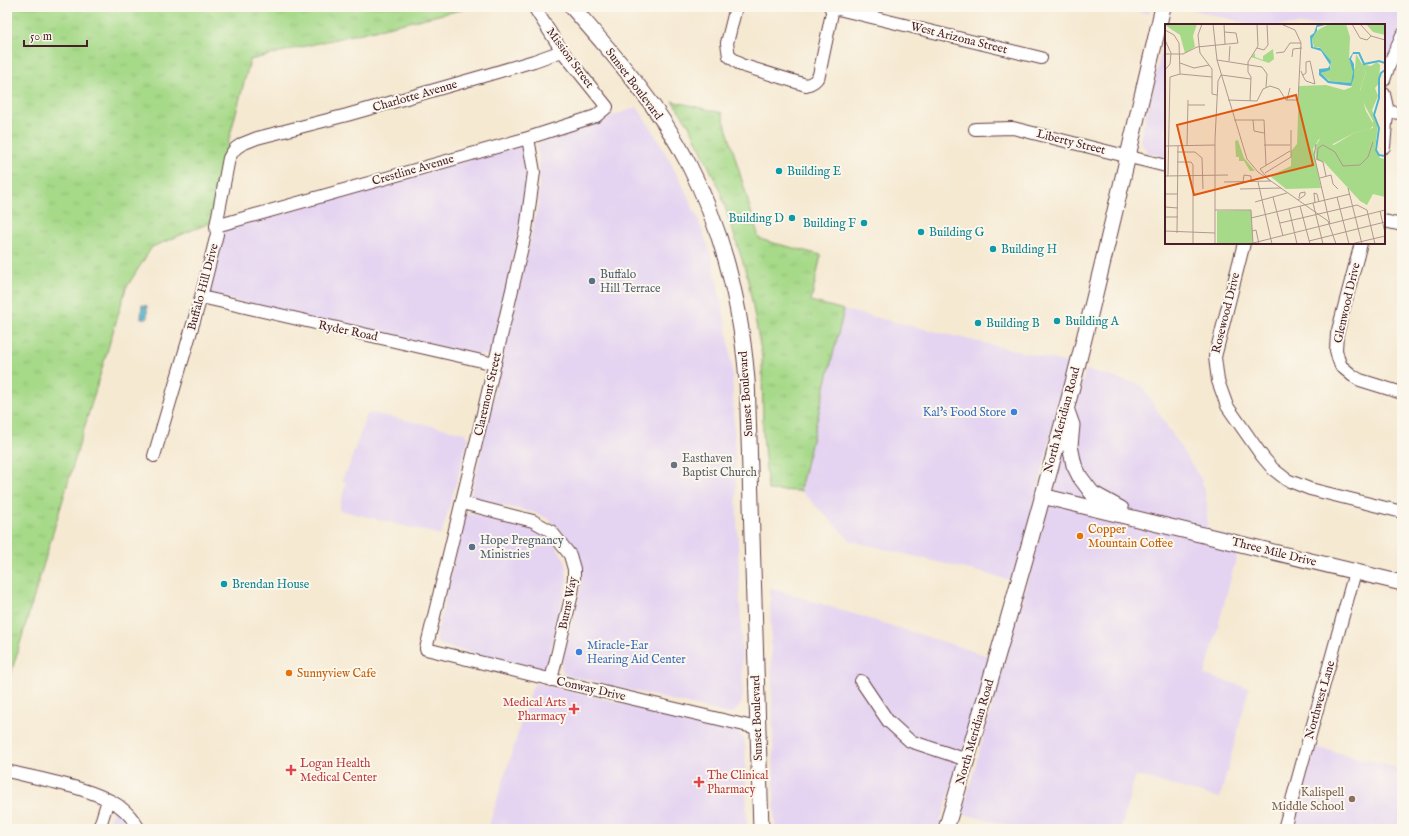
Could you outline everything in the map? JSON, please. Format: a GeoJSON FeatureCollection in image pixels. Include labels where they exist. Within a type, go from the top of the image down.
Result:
{"type":"FeatureCollection","features":[{"type":"Feature","properties":{"kind":"main road","name":"Sunset Boulevard"},"geometry":{"type":"LineString","coordinates":[[572,7],[630,75],[660,116],[689,165],[708,208],[725,258],[739,318],[746,380],[749,438],[761,829]]}},
{"type":"Feature","properties":{"kind":"main road","name":"North Meridian Road"},"geometry":{"type":"LineString","coordinates":[[946,829],[1024,564],[1066,408],[1163,7]]}},
{"type":"Feature","properties":{"kind":"main road","name":"Three Mile Drive"},"geometry":{"type":"LineString","coordinates":[[1066,408],[1072,426],[1070,446],[1074,465],[1080,477],[1092,493],[1109,504],[1145,520]]}},
{"type":"Feature","properties":{"kind":"main road","name":"Three Mile Drive"},"geometry":{"type":"LineString","coordinates":[[1042,496],[1402,583]]}},
{"type":"Feature","properties":{"kind":"street","name":"Mission Street"},"geometry":{"type":"LineString","coordinates":[[534,7],[562,51],[607,107]]}},
{"type":"Feature","properties":{"kind":"street"},"geometry":{"type":"LineString","coordinates":[[736,7],[727,43],[729,56],[741,65],[806,85],[811,84],[819,75],[832,7]]}},
{"type":"Feature","properties":{"kind":"street","name":"West Arizona Street"},"geometry":{"type":"LineString","coordinates":[[832,7],[1041,58]]}},
{"type":"Feature","properties":{"kind":"street"},"geometry":{"type":"LineString","coordinates":[[1385,77],[1402,35]]}},
{"type":"Feature","properties":{"kind":"street","name":"Charlotte Avenue"},"geometry":{"type":"LineString","coordinates":[[266,136],[347,115],[487,75],[562,51]]}},
{"type":"Feature","properties":{"kind":"street"},"geometry":{"type":"LineString","coordinates":[[1385,98],[1388,112],[1385,135]]}},
{"type":"Feature","properties":{"kind":"street","name":"Crestline Avenue"},"geometry":{"type":"LineString","coordinates":[[216,226],[528,138],[596,116],[607,107]]}},
{"type":"Feature","properties":{"kind":"street"},"geometry":{"type":"LineString","coordinates":[[1388,112],[1402,114]]}},
{"type":"Feature","properties":{"kind":"street","name":"Liberty Street"},"geometry":{"type":"LineString","coordinates":[[975,129],[1013,128],[1165,166]]}},
{"type":"Feature","properties":{"kind":"street","name":"Buffalo Hill Drive"},"geometry":{"type":"LineString","coordinates":[[154,456],[202,297],[217,234],[216,226],[229,158],[232,153],[242,144],[266,136]]}},
{"type":"Feature","properties":{"kind":"street","name":"Claremont Street"},"geometry":{"type":"LineString","coordinates":[[426,649],[526,230],[534,172],[528,138]]}},
{"type":"Feature","properties":{"kind":"street"},"geometry":{"type":"LineString","coordinates":[[1385,220],[1402,225]]}},
{"type":"Feature","properties":{"kind":"street","name":"Rosewood Drive"},"geometry":{"type":"LineString","coordinates":[[1244,244],[1215,357],[1218,381],[1223,398],[1230,410],[1273,470],[1287,480],[1310,490],[1402,512]]}},
{"type":"Feature","properties":{"kind":"street","name":"Glenwood Drive"},"geometry":{"type":"LineString","coordinates":[[1361,244],[1337,334],[1336,350],[1338,358],[1341,366],[1352,376],[1360,380],[1402,393]]}},
{"type":"Feature","properties":{"kind":"street","name":"Ryder Road"},"geometry":{"type":"LineString","coordinates":[[202,297],[495,364]]}},
{"type":"Feature","properties":{"kind":"street","name":"Burns Way"},"geometry":{"type":"LineString","coordinates":[[462,503],[533,521],[551,531],[570,555],[573,565],[574,578],[572,594],[551,680]]}},
{"type":"Feature","properties":{"kind":"street","name":"Northwest Lane"},"geometry":{"type":"LineString","coordinates":[[1284,829],[1355,572]]}},
{"type":"Feature","properties":{"kind":"street","name":"Conway Drive"},"geometry":{"type":"LineString","coordinates":[[426,649],[757,728]]}},
{"type":"Feature","properties":{"kind":"street"},"geometry":{"type":"LineString","coordinates":[[862,681],[888,721],[910,741],[967,760]]}},
{"type":"Feature","properties":{"kind":"street"},"geometry":{"type":"LineString","coordinates":[[7,771],[82,790],[108,800],[126,812],[139,829]]}},
{"type":"Feature","properties":{"kind":"street"},"geometry":{"type":"LineString","coordinates":[[99,829],[108,800]]}},
{"type":"Feature","properties":{"kind":"shaded area"},"geometry":{"type":"Polygon","coordinates":[[[1121,7],[1151,7],[1149,14],[1121,7]]]}},
{"type":"Feature","properties":{"kind":"shaded area"},"geometry":{"type":"Polygon","coordinates":[[[1181,7],[1402,7],[1402,43],[1395,59],[1385,57],[1385,24],[1251,24],[1181,7]]]}},
{"type":"Feature","properties":{"kind":"shaded area"},"geometry":{"type":"Polygon","coordinates":[[[1162,49],[1165,50],[1165,157],[1149,153],[1140,141],[1162,49]]]}},
{"type":"Feature","properties":{"kind":"shaded area"},"geometry":{"type":"Polygon","coordinates":[[[637,107],[660,143],[684,188],[699,221],[711,255],[727,329],[732,368],[743,694],[739,707],[733,713],[729,714],[564,674],[561,667],[582,580],[581,565],[576,551],[565,535],[549,519],[536,513],[476,499],[472,497],[471,494],[538,206],[540,172],[537,144],[637,107]]]}},
{"type":"Feature","properties":{"kind":"shaded area"},"geometry":{"type":"Polygon","coordinates":[[[520,146],[524,147],[527,172],[525,203],[491,357],[304,319],[208,294],[222,236],[226,229],[520,146]]]}},
{"type":"Feature","properties":{"kind":"shaded area"},"geometry":{"type":"Polygon","coordinates":[[[844,310],[1068,363],[1016,581],[851,541],[801,491],[800,489],[844,310]]]}},
{"type":"Feature","properties":{"kind":"shaded area"},"geometry":{"type":"Polygon","coordinates":[[[1086,370],[1141,385],[1202,481],[1207,503],[1207,531],[1241,540],[1205,675],[1249,688],[1220,798],[1135,775],[1121,829],[1023,829],[962,814],[1086,370]]]}},
{"type":"Feature","properties":{"kind":"shaded area"},"geometry":{"type":"Polygon","coordinates":[[[372,413],[465,433],[469,438],[441,535],[339,510],[346,482],[342,481],[345,472],[347,472],[367,414],[372,413]]]}},
{"type":"Feature","properties":{"kind":"shaded area"},"geometry":{"type":"Polygon","coordinates":[[[469,513],[537,530],[553,541],[564,559],[567,580],[547,664],[543,669],[440,645],[437,643],[436,638],[465,515],[469,513]]]}},
{"type":"Feature","properties":{"kind":"shaded area"},"geometry":{"type":"Polygon","coordinates":[[[770,588],[992,657],[938,829],[775,829],[770,588]]]}},
{"type":"Feature","properties":{"kind":"shaded area"},"geometry":{"type":"Polygon","coordinates":[[[536,683],[736,730],[745,741],[747,829],[488,829],[532,688],[536,683]]]}},
{"type":"Feature","properties":{"kind":"shaded area","name":"Kalispell Middle School"},"geometry":{"type":"Polygon","coordinates":[[[1316,747],[1402,769],[1402,829],[1294,829],[1316,747]]]}},
{"type":"Feature","properties":{"kind":"shaded area"},"geometry":{"type":"Polygon","coordinates":[[[113,809],[119,811],[129,829],[109,829],[113,809]]]}},
{"type":"Feature","properties":{"kind":"green space"},"geometry":{"type":"Polygon","coordinates":[[[7,7],[473,7],[250,60],[228,143],[214,221],[152,247],[126,288],[7,687],[7,7]]]}},
{"type":"Feature","properties":{"kind":"green space"},"geometry":{"type":"Polygon","coordinates":[[[672,101],[722,113],[759,238],[821,255],[811,301],[844,310],[800,489],[801,491],[768,490],[763,436],[762,356],[747,275],[719,188],[689,125],[672,101]]]}},
{"type":"Feature","properties":{"kind":"water"},"geometry":{"type":"Polygon","coordinates":[[[142,305],[147,306],[147,319],[141,319],[142,305]]]}},
{"type":"Feature","properties":{"kind":"place","name":"Building E"},"geometry":{"type":"Point","coordinates":[779,171]}},
{"type":"Feature","properties":{"kind":"place","name":"Building D"},"geometry":{"type":"Point","coordinates":[792,218]}},
{"type":"Feature","properties":{"kind":"place","name":"Building F"},"geometry":{"type":"Point","coordinates":[864,223]}},
{"type":"Feature","properties":{"kind":"place","name":"Building G"},"geometry":{"type":"Point","coordinates":[921,232]}},
{"type":"Feature","properties":{"kind":"place","name":"Building H"},"geometry":{"type":"Point","coordinates":[993,249]}},
{"type":"Feature","properties":{"kind":"place","name":"Buffalo Hill Terrace"},"geometry":{"type":"Point","coordinates":[592,281]}},
{"type":"Feature","properties":{"kind":"place","name":"Building A"},"geometry":{"type":"Point","coordinates":[1057,321]}},
{"type":"Feature","properties":{"kind":"place","name":"Building B"},"geometry":{"type":"Point","coordinates":[978,323]}},
{"type":"Feature","properties":{"kind":"place","name":"Kal's Food Store"},"geometry":{"type":"Point","coordinates":[1014,412]}},
{"type":"Feature","properties":{"kind":"place","name":"Easthaven Baptist Church"},"geometry":{"type":"Point","coordinates":[674,465]}},
{"type":"Feature","properties":{"kind":"place","name":"Copper Mountain Coffee"},"geometry":{"type":"Point","coordinates":[1080,536]}},
{"type":"Feature","properties":{"kind":"place","name":"Hope Pregnancy Ministries"},"geometry":{"type":"Point","coordinates":[472,547]}},
{"type":"Feature","properties":{"kind":"place","name":"Brendan House"},"geometry":{"type":"Point","coordinates":[224,584]}},
{"type":"Feature","properties":{"kind":"place","name":"Miracle-Ear Hearing Aid Center"},"geometry":{"type":"Point","coordinates":[579,652]}},
{"type":"Feature","properties":{"kind":"place","name":"Sunnyview Cafe"},"geometry":{"type":"Point","coordinates":[289,673]}},
{"type":"Feature","properties":{"kind":"place","name":"Medical Arts Pharmacy"},"geometry":{"type":"Point","coordinates":[574,709]}},
{"type":"Feature","properties":{"kind":"place","name":"Logan Health Medical Center"},"geometry":{"type":"Point","coordinates":[291,770]}},
{"type":"Feature","properties":{"kind":"place","name":"The Clinical Pharmacy"},"geometry":{"type":"Point","coordinates":[699,782]}},
{"type":"Feature","properties":{"kind":"place","name":"Kalispell Middle School"},"geometry":{"type":"Point","coordinates":[1352,799]}}]}
